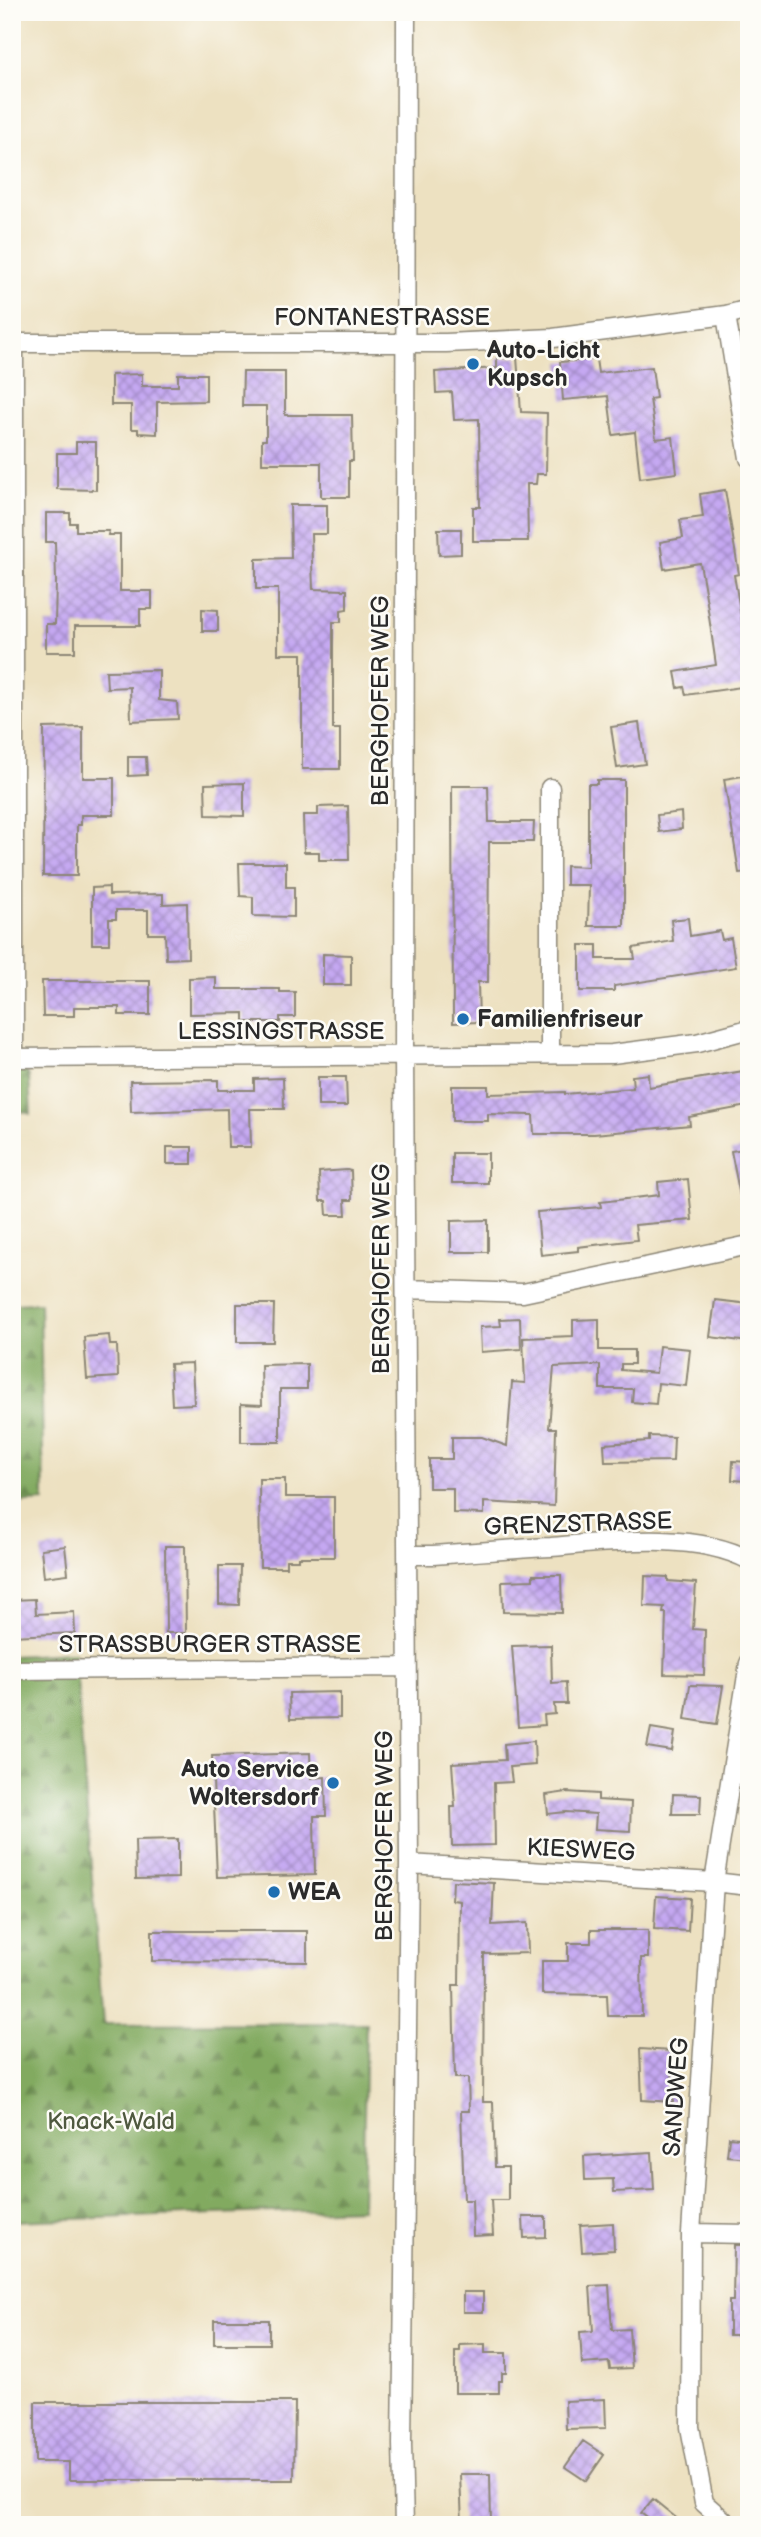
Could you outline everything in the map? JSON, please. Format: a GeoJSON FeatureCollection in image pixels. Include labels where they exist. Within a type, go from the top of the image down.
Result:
{"type":"FeatureCollection","features":[{"type":"Feature","properties":{"kind":"street","name":"BERGHOFER WEG"},"geometry":{"type":"LineString","coordinates":[[404,2525],[402,2444],[410,1864],[404,1055],[406,12]]}},
{"type":"Feature","properties":{"kind":"street","name":"FONTANESTRASSE"},"geometry":{"type":"LineString","coordinates":[[13,343],[405,343],[553,338],[726,315],[749,309]]}},
{"type":"Feature","properties":{"kind":"street"},"geometry":{"type":"LineString","coordinates":[[726,315],[749,458]]}},
{"type":"Feature","properties":{"kind":"street"},"geometry":{"type":"LineString","coordinates":[[13,343],[13,1058]]}},
{"type":"Feature","properties":{"kind":"street"},"geometry":{"type":"LineString","coordinates":[[550,788],[550,1054]]}},
{"type":"Feature","properties":{"kind":"street","name":"LESSINGSTRASSE"},"geometry":{"type":"LineString","coordinates":[[13,1058],[612,1054],[697,1043],[749,1029]]}},
{"type":"Feature","properties":{"kind":"street"},"geometry":{"type":"LineString","coordinates":[[406,1289],[523,1293],[749,1245]]}},
{"type":"Feature","properties":{"kind":"street","name":"GRENZSTRASSE"},"geometry":{"type":"LineString","coordinates":[[407,1555],[605,1543],[677,1542],[732,1551],[749,1560]]}},
{"type":"Feature","properties":{"kind":"street","name":"SANDWEG"},"geometry":{"type":"LineString","coordinates":[[729,2525],[704,2503],[690,2427],[691,2233],[714,1882],[749,1662]]}},
{"type":"Feature","properties":{"kind":"street","name":"STRASSBURGER STRASSE"},"geometry":{"type":"LineString","coordinates":[[12,1670],[407,1667]]}},
{"type":"Feature","properties":{"kind":"street","name":"KIESWEG"},"geometry":{"type":"LineString","coordinates":[[410,1864],[749,1886]]}},
{"type":"Feature","properties":{"kind":"street"},"geometry":{"type":"LineString","coordinates":[[691,2233],[749,2234]]}},
{"type":"Feature","properties":{"kind":"green space"},"geometry":{"type":"Polygon","coordinates":[[[12,1069],[25,1070],[29,1076],[31,1114],[12,1108],[12,1069]]]}},
{"type":"Feature","properties":{"kind":"green space"},"geometry":{"type":"Polygon","coordinates":[[[40,1303],[44,1501],[12,1503],[12,1304],[40,1303]]]}},
{"type":"Feature","properties":{"kind":"green space","name":"Knack-Wald"},"geometry":{"type":"Polygon","coordinates":[[[75,1653],[103,2024],[366,2023],[362,2209],[12,2221],[12,1656],[75,1653]]]}},
{"type":"Feature","properties":{"kind":"building"},"geometry":{"type":"Polygon","coordinates":[[[517,357],[521,412],[547,413],[546,474],[537,474],[536,484],[527,484],[528,541],[473,541],[473,507],[480,507],[479,419],[454,420],[452,392],[436,393],[435,372],[497,368],[497,358],[517,357]]]}},
{"type":"Feature","properties":{"kind":"building"},"geometry":{"type":"Polygon","coordinates":[[[596,359],[598,373],[652,367],[656,398],[650,399],[656,439],[673,437],[677,473],[640,478],[635,432],[613,435],[608,396],[563,400],[560,362],[596,359]]]}},
{"type":"Feature","properties":{"kind":"building"},"geometry":{"type":"Polygon","coordinates":[[[243,372],[285,372],[285,415],[352,415],[353,461],[349,461],[349,497],[321,497],[321,463],[262,463],[262,440],[266,440],[266,406],[242,406],[243,372]]]}},
{"type":"Feature","properties":{"kind":"building"},"geometry":{"type":"Polygon","coordinates":[[[142,374],[142,386],[178,386],[178,374],[206,374],[206,401],[157,402],[157,434],[138,433],[138,429],[131,429],[131,405],[111,405],[111,375],[142,374]]]}},
{"type":"Feature","properties":{"kind":"building"},"geometry":{"type":"Polygon","coordinates":[[[76,442],[96,442],[96,490],[57,489],[57,453],[76,453],[76,442]]]}},
{"type":"Feature","properties":{"kind":"building"},"geometry":{"type":"Polygon","coordinates":[[[725,490],[739,574],[734,575],[749,663],[749,686],[686,695],[684,687],[678,688],[675,672],[716,665],[707,603],[700,563],[664,569],[660,542],[683,538],[680,520],[703,517],[700,494],[725,490]]]}},
{"type":"Feature","properties":{"kind":"building"},"geometry":{"type":"Polygon","coordinates":[[[290,505],[327,505],[327,534],[311,534],[313,589],[347,590],[347,609],[341,610],[341,622],[333,622],[333,729],[340,729],[340,769],[302,769],[302,654],[278,654],[278,589],[256,589],[256,559],[291,558],[290,505]]]}},
{"type":"Feature","properties":{"kind":"building"},"geometry":{"type":"Polygon","coordinates":[[[46,513],[70,513],[70,523],[76,523],[76,531],[109,531],[108,535],[120,535],[120,591],[152,591],[152,609],[140,609],[140,626],[75,626],[75,652],[46,652],[46,624],[55,624],[56,581],[55,542],[46,542],[46,513]]]}},
{"type":"Feature","properties":{"kind":"building"},"geometry":{"type":"Polygon","coordinates":[[[438,529],[461,529],[461,554],[439,555],[438,529]]]}},
{"type":"Feature","properties":{"kind":"building"},"geometry":{"type":"Polygon","coordinates":[[[202,609],[218,610],[218,631],[202,631],[202,609]]]}},
{"type":"Feature","properties":{"kind":"building"},"geometry":{"type":"Polygon","coordinates":[[[159,670],[159,700],[177,702],[178,719],[131,721],[130,687],[107,688],[106,671],[159,670]]]}},
{"type":"Feature","properties":{"kind":"building"},"geometry":{"type":"Polygon","coordinates":[[[639,723],[645,764],[617,768],[611,727],[639,723]]]}},
{"type":"Feature","properties":{"kind":"building"},"geometry":{"type":"Polygon","coordinates":[[[83,727],[83,778],[114,778],[114,815],[81,815],[81,825],[77,825],[77,876],[43,876],[44,728],[83,727]]]}},
{"type":"Feature","properties":{"kind":"building"},"geometry":{"type":"Polygon","coordinates":[[[128,757],[146,757],[147,775],[128,776],[128,757]]]}},
{"type":"Feature","properties":{"kind":"building"},"geometry":{"type":"Polygon","coordinates":[[[749,775],[749,872],[739,873],[724,779],[749,775]]]}},
{"type":"Feature","properties":{"kind":"building"},"geometry":{"type":"Polygon","coordinates":[[[597,780],[624,780],[624,926],[588,926],[589,885],[566,885],[566,866],[588,867],[588,784],[597,784],[597,780]]]}},
{"type":"Feature","properties":{"kind":"building"},"geometry":{"type":"Polygon","coordinates":[[[244,783],[244,816],[206,815],[205,784],[244,783]]]}},
{"type":"Feature","properties":{"kind":"building"},"geometry":{"type":"Polygon","coordinates":[[[452,786],[488,786],[489,822],[534,822],[533,842],[489,842],[488,982],[478,982],[479,1022],[453,1023],[452,786]]]}},
{"type":"Feature","properties":{"kind":"building"},"geometry":{"type":"Polygon","coordinates":[[[348,806],[349,860],[319,860],[319,852],[304,852],[303,815],[318,815],[318,807],[348,806]]]}},
{"type":"Feature","properties":{"kind":"building"},"geometry":{"type":"Polygon","coordinates":[[[681,812],[682,829],[659,832],[657,815],[681,812]]]}},
{"type":"Feature","properties":{"kind":"building"},"geometry":{"type":"Polygon","coordinates":[[[239,863],[286,863],[286,887],[294,887],[294,917],[253,916],[253,897],[240,896],[239,863]]]}},
{"type":"Feature","properties":{"kind":"building"},"geometry":{"type":"Polygon","coordinates":[[[109,887],[109,895],[163,894],[163,904],[187,903],[188,958],[166,959],[165,934],[148,934],[148,910],[116,910],[116,919],[109,919],[109,944],[92,944],[92,888],[109,887]]]}},
{"type":"Feature","properties":{"kind":"building"},"geometry":{"type":"Polygon","coordinates":[[[688,918],[690,936],[720,931],[722,940],[731,938],[736,967],[614,986],[614,991],[580,991],[580,945],[597,945],[597,959],[635,959],[633,948],[673,941],[671,920],[688,918]]]}},
{"type":"Feature","properties":{"kind":"building"},"geometry":{"type":"Polygon","coordinates":[[[323,954],[351,955],[351,985],[323,985],[323,954]]]}},
{"type":"Feature","properties":{"kind":"building"},"geometry":{"type":"Polygon","coordinates":[[[216,977],[216,989],[280,989],[280,992],[295,992],[295,1017],[280,1017],[280,1022],[244,1022],[244,1013],[189,1014],[189,978],[216,977]]]}},
{"type":"Feature","properties":{"kind":"building"},"geometry":{"type":"Polygon","coordinates":[[[42,981],[150,981],[150,1015],[119,1015],[119,1007],[74,1007],[74,1016],[43,1016],[42,981]]]}},
{"type":"Feature","properties":{"kind":"building"},"geometry":{"type":"Polygon","coordinates":[[[749,1070],[749,1098],[745,1099],[747,1106],[689,1117],[690,1125],[594,1134],[534,1134],[533,1115],[488,1114],[488,1121],[452,1121],[452,1086],[488,1086],[488,1094],[565,1094],[633,1088],[632,1076],[648,1074],[649,1087],[749,1070]]]}},
{"type":"Feature","properties":{"kind":"building"},"geometry":{"type":"Polygon","coordinates":[[[318,1077],[346,1077],[347,1106],[318,1106],[318,1077]]]}},
{"type":"Feature","properties":{"kind":"building"},"geometry":{"type":"Polygon","coordinates":[[[283,1078],[284,1109],[250,1109],[251,1147],[228,1147],[227,1109],[131,1112],[130,1081],[218,1080],[218,1090],[254,1090],[254,1079],[283,1078]]]}},
{"type":"Feature","properties":{"kind":"building"},"geometry":{"type":"Polygon","coordinates":[[[167,1147],[192,1147],[192,1164],[167,1164],[167,1147]]]}},
{"type":"Feature","properties":{"kind":"building"},"geometry":{"type":"Polygon","coordinates":[[[749,1148],[749,1200],[741,1201],[731,1151],[749,1148]]]}},
{"type":"Feature","properties":{"kind":"building"},"geometry":{"type":"Polygon","coordinates":[[[452,1153],[488,1153],[488,1183],[452,1183],[452,1153]]]}},
{"type":"Feature","properties":{"kind":"building"},"geometry":{"type":"Polygon","coordinates":[[[351,1171],[352,1200],[345,1200],[346,1215],[327,1215],[326,1201],[320,1201],[319,1172],[351,1171]]]}},
{"type":"Feature","properties":{"kind":"building"},"geometry":{"type":"Polygon","coordinates":[[[688,1179],[692,1220],[635,1225],[637,1240],[578,1247],[578,1251],[541,1255],[537,1212],[601,1207],[600,1202],[659,1195],[658,1182],[688,1179]]]}},
{"type":"Feature","properties":{"kind":"building"},"geometry":{"type":"Polygon","coordinates":[[[488,1220],[488,1252],[451,1252],[451,1221],[488,1220]]]}},
{"type":"Feature","properties":{"kind":"building"},"geometry":{"type":"Polygon","coordinates":[[[715,1300],[749,1304],[749,1342],[710,1337],[715,1300]]]}},
{"type":"Feature","properties":{"kind":"building"},"geometry":{"type":"Polygon","coordinates":[[[237,1304],[274,1304],[273,1342],[237,1342],[237,1304]]]}},
{"type":"Feature","properties":{"kind":"building"},"geometry":{"type":"Polygon","coordinates":[[[520,1318],[521,1349],[481,1352],[480,1327],[501,1326],[500,1319],[520,1318]]]}},
{"type":"Feature","properties":{"kind":"building"},"geometry":{"type":"Polygon","coordinates":[[[599,1319],[599,1350],[634,1350],[634,1364],[621,1364],[621,1370],[656,1373],[659,1346],[690,1349],[686,1386],[658,1383],[656,1404],[632,1402],[633,1389],[600,1389],[600,1365],[554,1367],[549,1428],[556,1428],[554,1506],[484,1502],[484,1514],[453,1513],[453,1488],[429,1488],[429,1459],[452,1459],[452,1437],[482,1437],[507,1446],[512,1382],[525,1383],[523,1338],[573,1336],[573,1320],[599,1319]]]}},
{"type":"Feature","properties":{"kind":"building"},"geometry":{"type":"Polygon","coordinates":[[[109,1335],[110,1345],[117,1345],[118,1377],[87,1379],[84,1337],[109,1335]]]}},
{"type":"Feature","properties":{"kind":"building"},"geometry":{"type":"Polygon","coordinates":[[[192,1363],[194,1404],[172,1405],[170,1364],[192,1363]]]}},
{"type":"Feature","properties":{"kind":"building"},"geometry":{"type":"Polygon","coordinates":[[[307,1364],[307,1389],[280,1389],[280,1442],[241,1442],[241,1404],[262,1405],[261,1365],[307,1364]]]}},
{"type":"Feature","properties":{"kind":"building"},"geometry":{"type":"Polygon","coordinates":[[[649,1436],[674,1437],[673,1461],[605,1462],[604,1444],[649,1441],[649,1436]]]}},
{"type":"Feature","properties":{"kind":"building"},"geometry":{"type":"Polygon","coordinates":[[[733,1461],[749,1462],[749,1481],[732,1480],[733,1461]]]}},
{"type":"Feature","properties":{"kind":"building"},"geometry":{"type":"Polygon","coordinates":[[[259,1479],[285,1479],[285,1497],[334,1497],[334,1557],[298,1557],[298,1560],[286,1560],[286,1567],[260,1567],[259,1479]]]}},
{"type":"Feature","properties":{"kind":"building"},"geometry":{"type":"Polygon","coordinates":[[[65,1546],[68,1574],[44,1577],[41,1549],[65,1546]]]}},
{"type":"Feature","properties":{"kind":"building"},"geometry":{"type":"Polygon","coordinates":[[[165,1546],[185,1546],[186,1633],[166,1633],[165,1546]]]}},
{"type":"Feature","properties":{"kind":"building"},"geometry":{"type":"Polygon","coordinates":[[[219,1566],[240,1566],[239,1605],[219,1604],[219,1566]]]}},
{"type":"Feature","properties":{"kind":"building"},"geometry":{"type":"Polygon","coordinates":[[[533,1575],[561,1575],[562,1613],[503,1612],[502,1581],[533,1580],[533,1575]]]}},
{"type":"Feature","properties":{"kind":"building"},"geometry":{"type":"Polygon","coordinates":[[[645,1576],[668,1577],[668,1581],[696,1583],[693,1629],[705,1630],[704,1675],[664,1674],[666,1613],[663,1613],[664,1607],[644,1606],[645,1576]]]}},
{"type":"Feature","properties":{"kind":"building"},"geometry":{"type":"Polygon","coordinates":[[[35,1599],[36,1614],[74,1612],[75,1633],[12,1636],[12,1600],[35,1599]]]}},
{"type":"Feature","properties":{"kind":"building"},"geometry":{"type":"Polygon","coordinates":[[[551,1645],[552,1683],[566,1682],[567,1704],[554,1704],[555,1714],[544,1715],[545,1725],[518,1727],[512,1646],[551,1645]]]}},
{"type":"Feature","properties":{"kind":"building"},"geometry":{"type":"Polygon","coordinates":[[[690,1685],[723,1686],[717,1724],[685,1719],[690,1685]]]}},
{"type":"Feature","properties":{"kind":"building"},"geometry":{"type":"Polygon","coordinates":[[[340,1692],[340,1718],[290,1719],[289,1693],[340,1692]]]}},
{"type":"Feature","properties":{"kind":"building"},"geometry":{"type":"Polygon","coordinates":[[[651,1728],[675,1732],[672,1751],[647,1747],[651,1728]]]}},
{"type":"Feature","properties":{"kind":"building"},"geometry":{"type":"Polygon","coordinates":[[[534,1741],[535,1765],[510,1767],[512,1782],[494,1783],[495,1845],[452,1846],[451,1807],[455,1807],[452,1763],[505,1760],[504,1744],[534,1741]]]}},
{"type":"Feature","properties":{"kind":"building"},"geometry":{"type":"Polygon","coordinates":[[[310,1753],[311,1778],[325,1777],[326,1816],[314,1816],[315,1875],[217,1877],[212,1756],[310,1753]]]}},
{"type":"Feature","properties":{"kind":"building"},"geometry":{"type":"Polygon","coordinates":[[[567,1792],[598,1794],[598,1800],[631,1802],[630,1831],[595,1829],[596,1814],[548,1814],[546,1795],[567,1792]]]}},
{"type":"Feature","properties":{"kind":"building"},"geometry":{"type":"Polygon","coordinates":[[[673,1794],[701,1795],[700,1814],[672,1814],[673,1794]]]}},
{"type":"Feature","properties":{"kind":"building"},"geometry":{"type":"Polygon","coordinates":[[[178,1839],[178,1878],[136,1879],[135,1840],[178,1839]]]}},
{"type":"Feature","properties":{"kind":"building"},"geometry":{"type":"Polygon","coordinates":[[[453,1881],[494,1883],[492,1925],[527,1923],[528,1953],[484,1954],[483,2102],[493,2102],[495,2167],[508,2167],[508,2200],[491,2200],[493,2235],[473,2236],[472,2200],[464,2200],[461,2111],[469,2111],[468,2078],[455,2078],[453,1985],[459,1985],[460,1901],[452,1900],[453,1881]]]}},
{"type":"Feature","properties":{"kind":"building"},"geometry":{"type":"Polygon","coordinates":[[[656,1896],[690,1898],[688,1931],[654,1929],[656,1896]]]}},
{"type":"Feature","properties":{"kind":"building"},"geometry":{"type":"Polygon","coordinates":[[[591,1930],[648,1930],[648,1958],[641,1958],[642,2016],[608,2016],[607,1995],[542,1994],[542,1961],[568,1961],[568,1943],[591,1943],[591,1930]]]}},
{"type":"Feature","properties":{"kind":"building"},"geometry":{"type":"Polygon","coordinates":[[[152,1931],[307,1931],[307,1962],[152,1961],[152,1931]]]}},
{"type":"Feature","properties":{"kind":"building"},"geometry":{"type":"Polygon","coordinates":[[[640,2049],[672,2051],[673,2102],[642,2100],[640,2049]]]}},
{"type":"Feature","properties":{"kind":"building"},"geometry":{"type":"Polygon","coordinates":[[[729,2137],[749,2139],[749,2158],[727,2156],[729,2137]]]}},
{"type":"Feature","properties":{"kind":"building"},"geometry":{"type":"Polygon","coordinates":[[[652,2152],[654,2190],[614,2192],[613,2179],[585,2180],[584,2156],[652,2152]]]}},
{"type":"Feature","properties":{"kind":"building"},"geometry":{"type":"Polygon","coordinates":[[[523,2217],[546,2217],[546,2237],[524,2238],[523,2217]]]}},
{"type":"Feature","properties":{"kind":"building"},"geometry":{"type":"Polygon","coordinates":[[[613,2223],[614,2250],[582,2252],[580,2225],[613,2223]]]}},
{"type":"Feature","properties":{"kind":"building"},"geometry":{"type":"Polygon","coordinates":[[[734,2245],[749,2245],[749,2335],[729,2335],[729,2301],[733,2301],[734,2245]]]}},
{"type":"Feature","properties":{"kind":"building"},"geometry":{"type":"Polygon","coordinates":[[[609,2285],[612,2330],[629,2329],[632,2368],[610,2369],[609,2362],[582,2364],[580,2332],[593,2331],[590,2286],[609,2285]]]}},
{"type":"Feature","properties":{"kind":"building"},"geometry":{"type":"Polygon","coordinates":[[[463,2292],[483,2292],[483,2312],[463,2312],[463,2292]]]}},
{"type":"Feature","properties":{"kind":"building"},"geometry":{"type":"Polygon","coordinates":[[[214,2320],[269,2320],[269,2344],[214,2344],[214,2320]]]}},
{"type":"Feature","properties":{"kind":"building"},"geometry":{"type":"Polygon","coordinates":[[[485,2344],[485,2353],[506,2353],[506,2373],[502,2373],[502,2381],[499,2381],[499,2393],[455,2393],[455,2351],[460,2351],[460,2345],[485,2344]]]}},
{"type":"Feature","properties":{"kind":"building"},"geometry":{"type":"Polygon","coordinates":[[[605,2399],[606,2428],[566,2429],[565,2401],[605,2399]]]}},
{"type":"Feature","properties":{"kind":"building"},"geometry":{"type":"Polygon","coordinates":[[[35,2402],[295,2402],[294,2480],[69,2480],[69,2462],[35,2462],[35,2402]]]}},
{"type":"Feature","properties":{"kind":"building"},"geometry":{"type":"Polygon","coordinates":[[[583,2441],[604,2455],[586,2481],[565,2467],[583,2441]]]}},
{"type":"Feature","properties":{"kind":"building"},"geometry":{"type":"Polygon","coordinates":[[[460,2474],[490,2474],[491,2525],[462,2525],[460,2474]]]}},
{"type":"Feature","properties":{"kind":"building"},"geometry":{"type":"Polygon","coordinates":[[[653,2499],[685,2525],[656,2525],[641,2513],[653,2499]]]}},
{"type":"Feature","properties":{"kind":"place","name":"Auto-Licht Kupsch"},"geometry":{"type":"Point","coordinates":[473,364]}},
{"type":"Feature","properties":{"kind":"place","name":"Familienfriseur"},"geometry":{"type":"Point","coordinates":[463,1019]}},
{"type":"Feature","properties":{"kind":"place","name":"Auto Service Woltersdorf"},"geometry":{"type":"Point","coordinates":[333,1783]}},
{"type":"Feature","properties":{"kind":"place","name":"WEA"},"geometry":{"type":"Point","coordinates":[274,1892]}}]}
